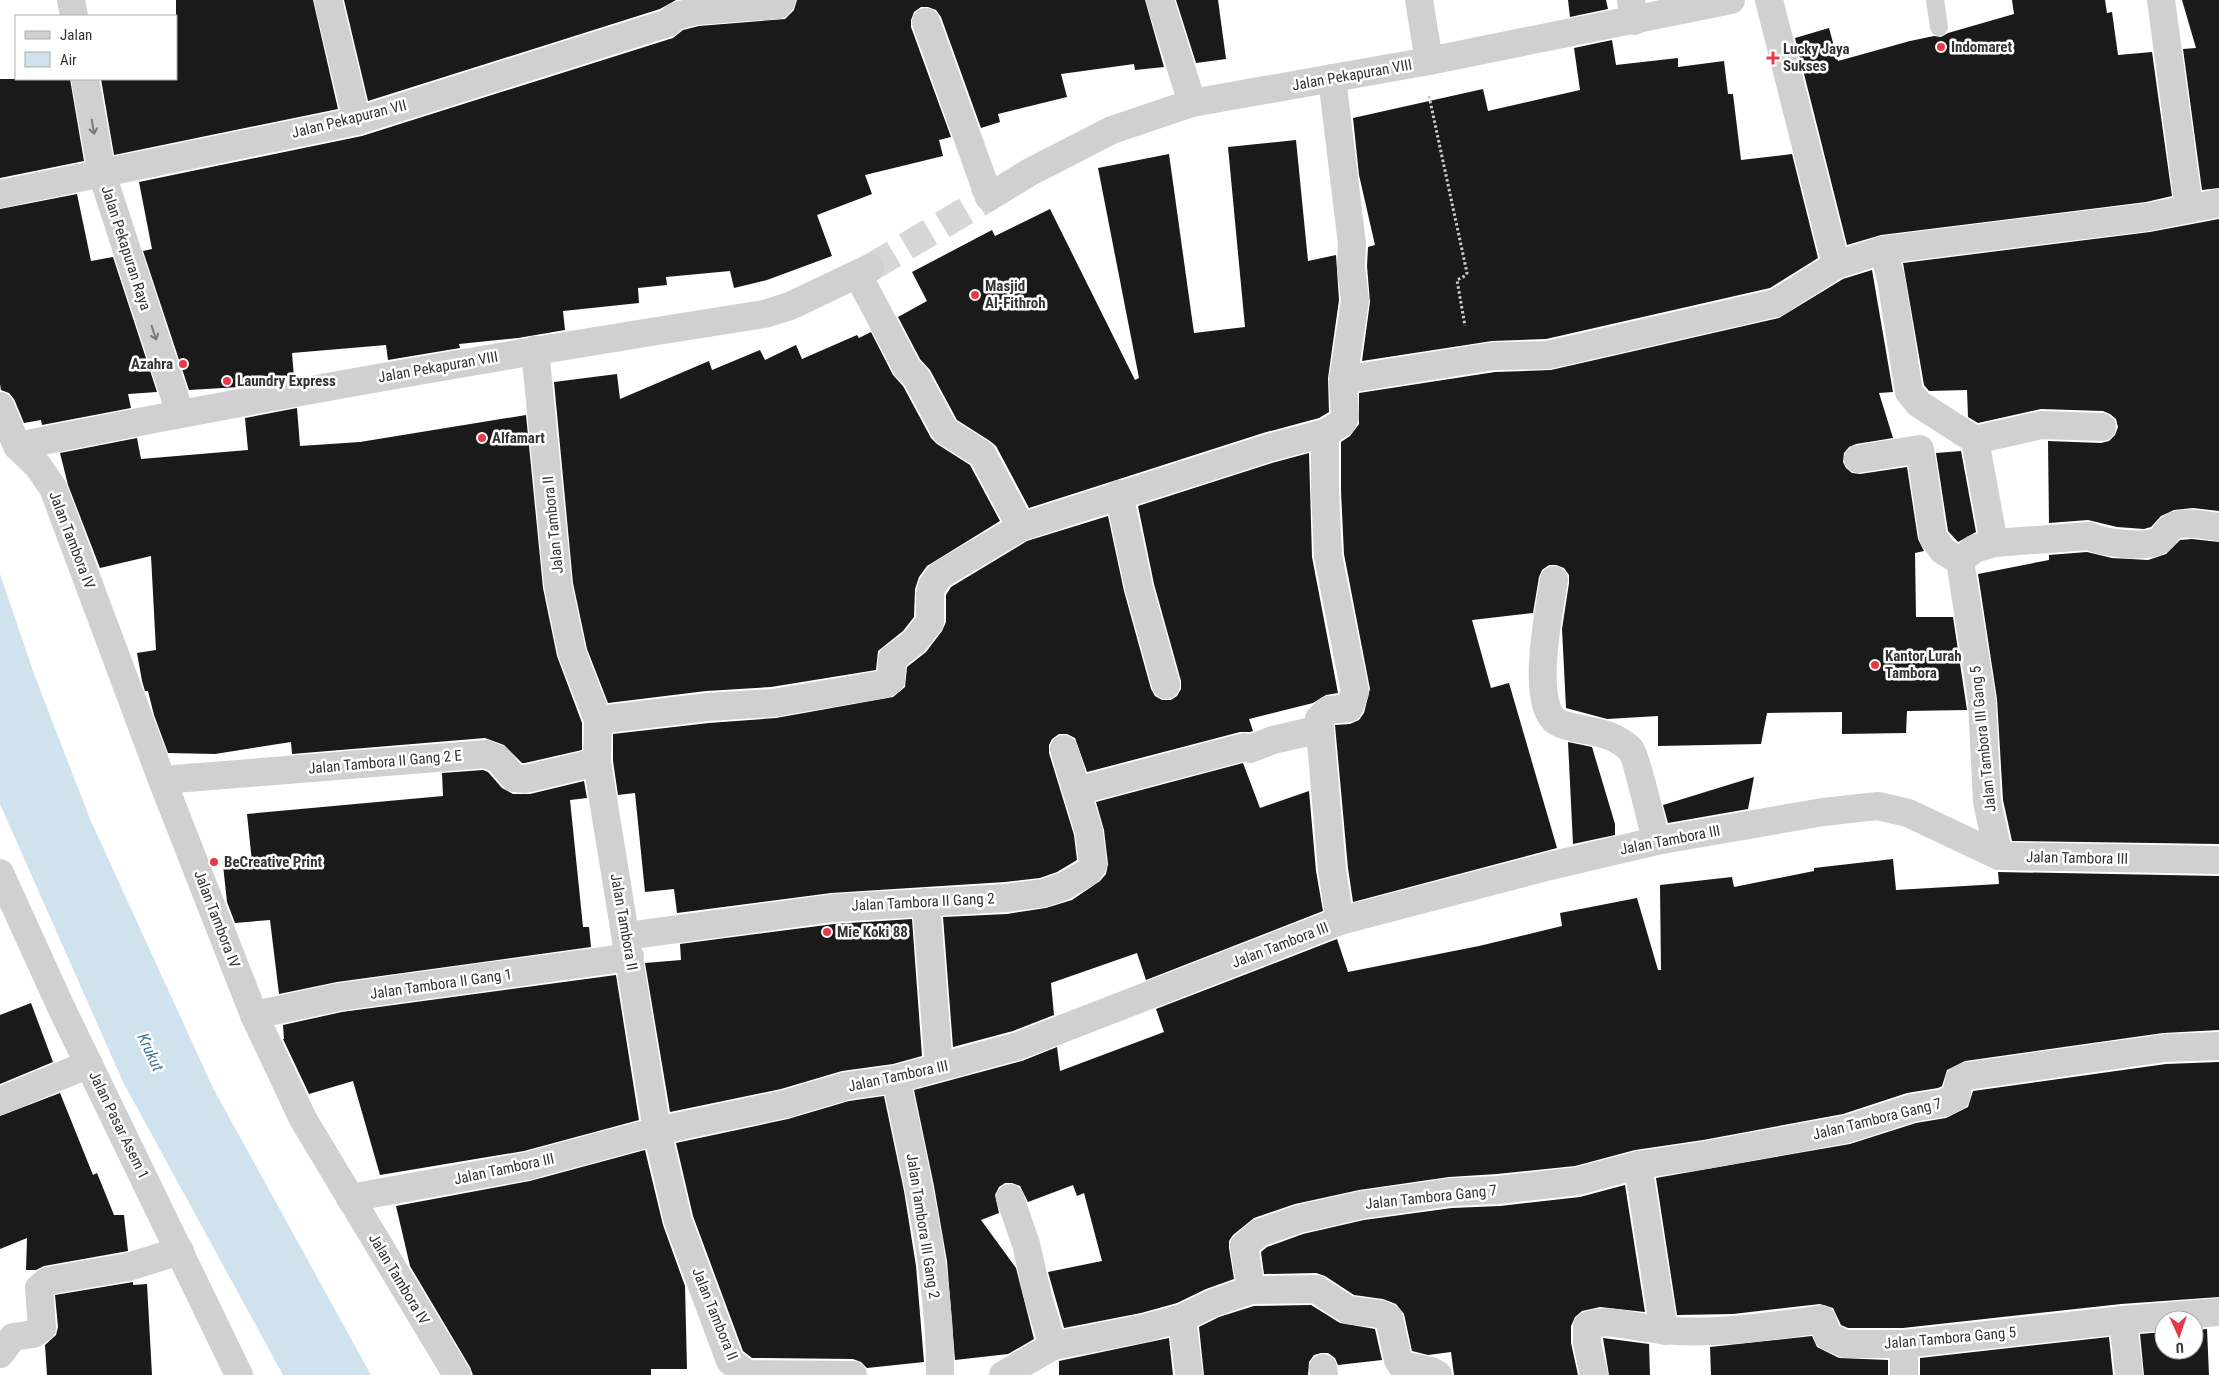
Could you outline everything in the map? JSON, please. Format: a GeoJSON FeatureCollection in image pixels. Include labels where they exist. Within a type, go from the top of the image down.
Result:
{"type":"FeatureCollection","features":[{"type":"Feature","properties":{"kind":"street"},"geometry":{"type":"LineString","coordinates":[[71,0],[74,15]]}},
{"type":"Feature","properties":{"kind":"street"},"geometry":{"type":"LineString","coordinates":[[328,0],[357,121]]}},
{"type":"Feature","properties":{"kind":"street","name":"Jalan Pekapuran VII"},"geometry":{"type":"LineString","coordinates":[[0,194],[357,121],[666,12],[676,16],[697,11],[764,7],[778,5],[782,0]]}},
{"type":"Feature","properties":{"kind":"street"},"geometry":{"type":"LineString","coordinates":[[1160,0],[1192,103]]}},
{"type":"Feature","properties":{"kind":"street"},"geometry":{"type":"LineString","coordinates":[[1419,0],[1429,61]]}},
{"type":"Feature","properties":{"kind":"street","name":"Jalan Pekapuran VIII"},"geometry":{"type":"LineString","coordinates":[[926,22],[989,197],[1030,172],[1112,130],[1192,103],[1429,61],[1632,11],[1731,0]]}},
{"type":"Feature","properties":{"kind":"street"},"geometry":{"type":"LineString","coordinates":[[1769,0],[1836,265]]}},
{"type":"Feature","properties":{"kind":"street"},"geometry":{"type":"LineString","coordinates":[[2161,0],[2189,209]]}},
{"type":"Feature","properties":{"kind":"street"},"geometry":{"type":"LineString","coordinates":[[598,720],[708,707],[773,703],[885,684],[891,680],[892,659],[914,642],[930,622],[930,593],[932,586],[940,575],[1021,527],[1119,494],[1268,448],[1325,433],[1342,423],[1345,417],[1343,380],[1355,300],[1351,268],[1352,244],[1332,78]]}},
{"type":"Feature","properties":{"kind":"street","name":"Jalan Pekapuran Raya"},"geometry":{"type":"LineString","coordinates":[[85,80],[102,174],[180,413]]}},
{"type":"Feature","properties":{"kind":"street"},"geometry":{"type":"LineString","coordinates":[[1343,380],[1494,356],[1548,356],[1776,303],[1836,265],[1883,250],[2148,217],[2219,203]]}},
{"type":"Feature","properties":{"kind":"street"},"geometry":{"type":"LineString","coordinates":[[1883,250],[1891,279],[1909,392],[1919,404],[1975,440],[2041,425],[2102,427]]}},
{"type":"Feature","properties":{"kind":"street","name":"Jalan Pekapuran VIII"},"geometry":{"type":"LineString","coordinates":[[6,449],[180,413],[535,350],[764,314],[790,306],[864,271],[907,368],[916,377],[945,431],[982,454],[1021,527]]}},
{"type":"Feature","properties":{"kind":"street","name":"Jalan Tambora II"},"geometry":{"type":"LineString","coordinates":[[535,350],[558,585],[572,653],[598,720],[597,762],[657,1131],[678,1221],[730,1362],[747,1374],[853,1375]]}},
{"type":"Feature","properties":{"kind":"street"},"geometry":{"type":"LineString","coordinates":[[0,406],[6,449]]}},
{"type":"Feature","properties":{"kind":"street"},"geometry":{"type":"LineString","coordinates":[[1325,433],[1328,556],[1355,692],[1349,708],[1324,712],[1318,719],[1332,870],[1340,922]]}},
{"type":"Feature","properties":{"kind":"street"},"geometry":{"type":"LineString","coordinates":[[1975,440],[1994,544]]}},
{"type":"Feature","properties":{"kind":"street","name":"Jalan Tambora IV"},"geometry":{"type":"LineString","coordinates":[[6,449],[38,466],[53,488],[162,780],[254,1015],[303,1119],[456,1375]]}},
{"type":"Feature","properties":{"kind":"street"},"geometry":{"type":"LineString","coordinates":[[1858,459],[1920,449],[1933,537],[1943,552],[1960,561],[1974,549],[1994,544],[2089,536],[2098,541],[2150,544],[2161,539],[2168,528],[2177,524],[2219,527]]}},
{"type":"Feature","properties":{"kind":"street"},"geometry":{"type":"LineString","coordinates":[[1119,494],[1139,588],[1166,685]]}},
{"type":"Feature","properties":{"kind":"street","name":"Jalan Tambora III Gang 5"},"geometry":{"type":"LineString","coordinates":[[1960,561],[1982,701],[1987,802],[1998,856]]}},
{"type":"Feature","properties":{"kind":"street"},"geometry":{"type":"LineString","coordinates":[[1554,580],[1542,652],[1545,699],[1549,715],[1558,724],[1598,731],[1618,741],[1632,752],[1656,841]]}},
{"type":"Feature","properties":{"kind":"street"},"geometry":{"type":"LineString","coordinates":[[1077,791],[1244,747],[1250,749],[1282,738],[1320,729]]}},
{"type":"Feature","properties":{"kind":"street","name":"Jalan Tambora II Gang 2"},"geometry":{"type":"LineString","coordinates":[[628,946],[833,908],[1006,898],[1044,893],[1064,886],[1088,872],[1093,865],[1089,832],[1064,749]]}},
{"type":"Feature","properties":{"kind":"street","name":"Jalan Tambora II Gang 2 E"},"geometry":{"type":"LineString","coordinates":[[162,780],[486,754],[498,759],[514,778],[526,779],[597,762]]}},
{"type":"Feature","properties":{"kind":"street","name":"Jalan Tambora III"},"geometry":{"type":"LineString","coordinates":[[350,1198],[527,1166],[657,1131],[785,1104],[846,1086],[896,1078],[1018,1046],[1340,922],[1550,866],[1656,841],[1824,812],[1878,806],[1908,813],[1998,856],[2219,860]]}},
{"type":"Feature","properties":{"kind":"street","name":"Jalan Pasar Asem 1"},"geometry":{"type":"LineString","coordinates":[[0,873],[60,1005],[239,1375]]}},
{"type":"Feature","properties":{"kind":"street"},"geometry":{"type":"LineString","coordinates":[[926,902],[939,1067]]}},
{"type":"Feature","properties":{"kind":"street","name":"Jalan Tambora II Gang 1"},"geometry":{"type":"LineString","coordinates":[[254,1015],[339,997],[628,946]]}},
{"type":"Feature","properties":{"kind":"street","name":"Jalan Tambora Gang 7"},"geometry":{"type":"LineString","coordinates":[[1251,1290],[1244,1246],[1259,1233],[1299,1219],[1361,1205],[1451,1192],[1498,1190],[1578,1181],[1638,1165],[1706,1155],[1847,1129],[1912,1108],[1942,1103],[1956,1097],[1959,1080],[1966,1076],[2165,1048],[2219,1046]]}},
{"type":"Feature","properties":{"kind":"street"},"geometry":{"type":"LineString","coordinates":[[0,1101],[90,1064]]}},
{"type":"Feature","properties":{"kind":"street","name":"Jalan Tambora III Gang 2"},"geometry":{"type":"LineString","coordinates":[[896,1078],[929,1251],[938,1323],[940,1375]]}},
{"type":"Feature","properties":{"kind":"street"},"geometry":{"type":"LineString","coordinates":[[1594,1375],[1587,1343],[1587,1326],[1598,1323],[1664,1331],[1638,1165]]}},
{"type":"Feature","properties":{"kind":"street"},"geometry":{"type":"LineString","coordinates":[[1010,1198],[1026,1244],[1038,1297],[1053,1346]]}},
{"type":"Feature","properties":{"kind":"street"},"geometry":{"type":"LineString","coordinates":[[0,1354],[13,1337],[33,1334],[42,1328],[39,1288],[47,1281],[128,1267],[180,1251]]}},
{"type":"Feature","properties":{"kind":"street"},"geometry":{"type":"LineString","coordinates":[[1003,1375],[1053,1346],[1145,1328],[1182,1318],[1213,1303],[1251,1290],[1316,1289],[1334,1303],[1348,1310],[1380,1314],[1389,1318],[1398,1360],[1401,1365],[1431,1371],[1438,1375]]}},
{"type":"Feature","properties":{"kind":"street","name":"Jalan Tambora Gang 5"},"geometry":{"type":"LineString","coordinates":[[1664,1331],[1772,1326],[1822,1319],[1828,1336],[1845,1344],[1904,1344],[2123,1320],[2219,1312]]}},
{"type":"Feature","properties":{"kind":"street"},"geometry":{"type":"LineString","coordinates":[[1182,1318],[1189,1375]]}},
{"type":"Feature","properties":{"kind":"street"},"geometry":{"type":"LineString","coordinates":[[2123,1320],[2129,1375]]}},
{"type":"Feature","properties":{"kind":"street"},"geometry":{"type":"LineString","coordinates":[[1904,1344],[1904,1375]]}},
{"type":"Feature","properties":{"kind":"lane"},"geometry":{"type":"LineString","coordinates":[[1935,0],[1939,27]]}},
{"type":"Feature","properties":{"kind":"path"},"geometry":{"type":"LineString","coordinates":[[1428,91],[1467,273],[1457,280],[1467,336],[1494,356]]}},
{"type":"Feature","properties":{"kind":"water","name":"Krukut"},"geometry":{"type":"Polygon","coordinates":[[[0,574],[34,674],[90,819],[213,1088],[371,1375],[283,1375],[123,1082],[0,804],[0,574]]]}},
{"type":"Feature","properties":{"kind":"building"},"geometry":{"type":"Polygon","coordinates":[[[176,0],[313,0],[338,109],[114,155],[101,80],[178,80],[178,15],[176,15],[176,0]]]}},
{"type":"Feature","properties":{"kind":"building"},"geometry":{"type":"Polygon","coordinates":[[[344,0],[676,0],[660,9],[368,101],[344,0]]]}},
{"type":"Feature","properties":{"kind":"building"},"geometry":{"type":"Polygon","coordinates":[[[797,0],[1145,0],[1164,67],[1135,70],[1134,64],[1061,74],[1067,97],[998,114],[1000,122],[981,128],[941,17],[936,10],[921,7],[914,12],[911,27],[951,137],[939,140],[943,156],[865,175],[872,194],[817,215],[832,256],[767,280],[734,288],[730,271],[666,277],[667,285],[638,288],[639,303],[563,311],[565,330],[518,338],[459,344],[460,348],[388,360],[386,345],[292,353],[294,377],[239,387],[189,390],[143,251],[152,249],[139,182],[362,136],[673,38],[683,30],[699,26],[785,19],[794,10],[797,0]]]}},
{"type":"Feature","properties":{"kind":"building"},"geometry":{"type":"Polygon","coordinates":[[[1176,0],[1218,0],[1226,59],[1196,63],[1176,0]]]}},
{"type":"Feature","properties":{"kind":"building"},"geometry":{"type":"Polygon","coordinates":[[[1568,0],[1606,0],[1608,9],[1570,17],[1568,0]]]}},
{"type":"Feature","properties":{"kind":"building"},"geometry":{"type":"Polygon","coordinates":[[[2012,0],[2105,0],[2107,13],[2112,12],[2118,55],[2152,52],[2172,196],[2146,202],[1881,235],[1847,245],[1795,38],[1829,28],[1838,61],[1910,41],[1934,36],[1941,37],[1948,33],[2014,14],[2012,0]]]}},
{"type":"Feature","properties":{"kind":"building"},"geometry":{"type":"Polygon","coordinates":[[[2182,0],[2219,0],[2219,188],[2202,190],[2183,49],[2196,48],[2182,0]]]}},
{"type":"Feature","properties":{"kind":"building"},"geometry":{"type":"Polygon","coordinates":[[[1612,40],[1616,65],[1678,58],[1678,67],[1724,61],[1728,94],[1733,94],[1741,160],[1792,154],[1818,258],[1770,288],[1546,339],[1492,341],[1362,361],[1370,302],[1367,266],[1368,247],[1375,245],[1359,175],[1353,118],[1483,89],[1488,111],[1580,90],[1574,48],[1612,40]]]}},
{"type":"Feature","properties":{"kind":"building"},"geometry":{"type":"Polygon","coordinates":[[[0,79],[70,80],[84,161],[0,178],[0,79]]]}},
{"type":"Feature","properties":{"kind":"building"},"geometry":{"type":"Polygon","coordinates":[[[1296,140],[1308,261],[1336,255],[1339,300],[1328,378],[1329,412],[1319,418],[1263,433],[1029,508],[996,446],[957,420],[930,370],[920,359],[898,317],[927,301],[912,272],[992,230],[995,236],[1050,209],[1135,380],[1139,378],[1098,168],[1169,154],[1194,333],[1245,327],[1228,147],[1296,140]]]}},
{"type":"Feature","properties":{"kind":"building"},"geometry":{"type":"Polygon","coordinates":[[[77,194],[91,261],[113,257],[157,392],[128,394],[131,408],[42,425],[41,420],[24,423],[14,399],[9,393],[1,390],[0,384],[0,209],[77,194]]]}},
{"type":"Feature","properties":{"kind":"building"},"geometry":{"type":"Polygon","coordinates":[[[2219,219],[2219,511],[2193,508],[2174,510],[2161,516],[2151,527],[2144,529],[2117,527],[2088,520],[2049,523],[2048,441],[2101,443],[2109,441],[2115,435],[2118,427],[2116,419],[2103,411],[2041,409],[1978,423],[1968,417],[1967,390],[1929,391],[1924,385],[1903,263],[2150,232],[2219,219]]]}},
{"type":"Feature","properties":{"kind":"building"},"geometry":{"type":"Polygon","coordinates":[[[1872,270],[1893,392],[1879,393],[1893,438],[1856,444],[1849,447],[1844,453],[1843,462],[1852,473],[1860,474],[1907,467],[1918,539],[1924,551],[1915,553],[1916,617],[1953,617],[1967,710],[1907,711],[1906,733],[1842,734],[1842,712],[1767,713],[1761,744],[1658,746],[1658,716],[1607,719],[1566,708],[1562,629],[1569,575],[1564,568],[1549,565],[1542,570],[1539,577],[1533,613],[1472,620],[1491,688],[1509,683],[1557,848],[1353,902],[1348,868],[1335,725],[1350,724],[1359,720],[1364,713],[1370,689],[1344,554],[1341,491],[1341,442],[1350,436],[1359,424],[1359,393],[1495,372],[1551,370],[1779,318],[1843,279],[1872,270]]]}},
{"type":"Feature","properties":{"kind":"building"},"geometry":{"type":"Polygon","coordinates":[[[871,332],[893,375],[903,386],[931,438],[937,444],[970,465],[1000,521],[927,566],[919,577],[915,589],[914,617],[903,631],[878,651],[876,670],[771,687],[706,691],[608,703],[587,649],[573,583],[554,382],[617,374],[620,399],[709,361],[712,370],[760,350],[765,360],[796,345],[802,359],[857,335],[859,338],[871,332]]]}},
{"type":"Feature","properties":{"kind":"building"},"geometry":{"type":"Polygon","coordinates":[[[297,408],[300,446],[360,442],[526,415],[543,588],[557,656],[582,723],[582,750],[522,763],[504,745],[485,738],[292,754],[291,742],[215,754],[168,753],[154,715],[148,691],[145,691],[137,653],[156,650],[151,556],[100,568],[68,485],[60,453],[137,438],[141,459],[248,450],[245,418],[297,408]]]}},
{"type":"Feature","properties":{"kind":"building"},"geometry":{"type":"Polygon","coordinates":[[[1961,451],[1976,532],[1958,542],[1948,531],[1936,453],[1961,451]]]}},
{"type":"Feature","properties":{"kind":"building"},"geometry":{"type":"Polygon","coordinates":[[[1309,453],[1312,557],[1338,693],[1326,695],[1313,703],[1249,719],[1253,731],[1250,732],[1240,732],[1087,772],[1075,738],[1067,734],[1059,734],[1052,739],[1049,745],[1049,753],[1074,835],[1077,860],[1057,872],[1040,878],[831,893],[677,913],[674,889],[645,892],[635,793],[618,795],[613,761],[613,734],[709,723],[776,718],[893,697],[905,687],[907,667],[926,652],[942,631],[946,622],[946,595],[951,587],[1027,541],[1108,516],[1124,591],[1151,689],[1155,696],[1162,700],[1171,700],[1177,696],[1181,689],[1181,681],[1154,584],[1138,506],[1309,453]]]}},
{"type":"Feature","properties":{"kind":"building"},"geometry":{"type":"Polygon","coordinates":[[[2192,539],[2219,542],[2219,844],[2012,841],[2003,800],[1997,699],[1978,574],[2049,560],[2049,555],[2087,552],[2112,558],[2148,560],[2166,554],[2180,540],[2192,539]]]}},
{"type":"Feature","properties":{"kind":"building"},"geometry":{"type":"Polygon","coordinates":[[[1568,742],[1592,747],[1615,824],[1615,835],[1573,844],[1568,742]]]}},
{"type":"Feature","properties":{"kind":"building"},"geometry":{"type":"Polygon","coordinates":[[[1243,763],[1260,808],[1309,791],[1316,871],[1323,911],[1146,980],[1137,953],[1051,983],[1054,1015],[1013,1031],[953,1047],[943,917],[1007,914],[1046,908],[1072,900],[1100,881],[1106,874],[1108,864],[1104,830],[1096,802],[1243,763]]]}},
{"type":"Feature","properties":{"kind":"building"},"geometry":{"type":"Polygon","coordinates":[[[483,770],[488,772],[502,788],[513,794],[530,794],[584,781],[587,798],[570,800],[583,927],[589,927],[591,947],[337,982],[279,994],[270,920],[235,923],[227,902],[223,865],[252,862],[247,814],[443,796],[442,773],[483,770]]]}},
{"type":"Feature","properties":{"kind":"building"},"geometry":{"type":"Polygon","coordinates":[[[1754,777],[1748,809],[1668,823],[1663,805],[1754,777]]]}},
{"type":"Feature","properties":{"kind":"building"},"geometry":{"type":"Polygon","coordinates":[[[1893,859],[1896,890],[1999,884],[1998,872],[2219,876],[2219,1030],[2163,1033],[1965,1061],[1947,1070],[1942,1086],[1938,1088],[1907,1093],[1843,1114],[1703,1140],[1635,1150],[1575,1166],[1449,1177],[1359,1190],[1295,1204],[1254,1218],[1233,1235],[1229,1241],[1229,1248],[1234,1279],[1206,1289],[1177,1303],[1141,1313],[1064,1328],[1048,1272],[1102,1261],[1084,1193],[1077,1196],[1073,1185],[1028,1202],[1020,1186],[1005,1183],[999,1187],[995,1195],[999,1213],[981,1220],[1016,1268],[1034,1339],[1008,1354],[955,1360],[947,1261],[914,1090],[1022,1061],[1057,1047],[1060,1071],[1164,1032],[1156,1009],[1337,939],[1348,972],[1479,946],[1562,926],[1560,913],[1637,898],[1658,970],[1661,970],[1660,885],[1732,877],[1734,887],[1814,871],[1814,868],[1893,859]]]}},
{"type":"Feature","properties":{"kind":"building"},"geometry":{"type":"Polygon","coordinates":[[[912,919],[922,1056],[893,1064],[842,1071],[781,1089],[670,1112],[645,963],[681,960],[680,944],[834,924],[912,919]]]}},
{"type":"Feature","properties":{"kind":"building"},"geometry":{"type":"Polygon","coordinates":[[[616,975],[639,1120],[524,1151],[380,1175],[353,1081],[309,1094],[283,1039],[283,1025],[342,1012],[616,975]]]}},
{"type":"Feature","properties":{"kind":"building"},"geometry":{"type":"Polygon","coordinates":[[[31,1003],[53,1062],[0,1084],[0,1015],[31,1003]]]}},
{"type":"Feature","properties":{"kind":"building"},"geometry":{"type":"Polygon","coordinates":[[[2219,1062],[2219,1297],[2121,1304],[1903,1328],[1848,1328],[1841,1325],[1833,1308],[1820,1304],[1733,1314],[1677,1315],[1656,1178],[1850,1144],[1916,1123],[1946,1118],[1968,1107],[1973,1091],[2166,1064],[2219,1062]]]}},
{"type":"Feature","properties":{"kind":"building"},"geometry":{"type":"Polygon","coordinates":[[[60,1093],[93,1175],[97,1173],[114,1215],[124,1215],[128,1251],[44,1266],[36,1270],[26,1270],[27,1238],[0,1249],[0,1116],[60,1093]]]}},
{"type":"Feature","properties":{"kind":"building"},"geometry":{"type":"Polygon","coordinates":[[[884,1096],[904,1191],[916,1266],[924,1362],[867,1368],[861,1362],[853,1359],[752,1358],[743,1351],[693,1216],[676,1143],[788,1119],[849,1101],[884,1096]]]}},
{"type":"Feature","properties":{"kind":"building"},"geometry":{"type":"Polygon","coordinates":[[[645,1150],[663,1225],[685,1286],[687,1369],[651,1369],[651,1375],[473,1375],[410,1266],[396,1206],[530,1181],[645,1150]]]}},
{"type":"Feature","properties":{"kind":"building"},"geometry":{"type":"Polygon","coordinates":[[[1625,1185],[1645,1312],[1600,1307],[1582,1311],[1575,1317],[1571,1326],[1571,1343],[1578,1375],[1454,1375],[1451,1352],[1428,1355],[1412,1351],[1404,1314],[1396,1304],[1383,1299],[1354,1295],[1325,1276],[1316,1273],[1264,1274],[1261,1252],[1267,1247],[1303,1234],[1364,1220],[1452,1208],[1500,1206],[1580,1197],[1625,1185]]]}},
{"type":"Feature","properties":{"kind":"building"},"geometry":{"type":"Polygon","coordinates":[[[133,1282],[133,1285],[147,1284],[152,1375],[47,1375],[45,1345],[56,1335],[58,1327],[55,1295],[133,1282]]]}},
{"type":"Feature","properties":{"kind":"building"},"geometry":{"type":"Polygon","coordinates":[[[1311,1305],[1340,1323],[1375,1329],[1382,1360],[1338,1365],[1335,1358],[1328,1353],[1321,1353],[1314,1355],[1309,1362],[1308,1375],[1204,1375],[1199,1327],[1219,1317],[1254,1306],[1311,1305]]]}},
{"type":"Feature","properties":{"kind":"building"},"geometry":{"type":"Polygon","coordinates":[[[2204,1329],[2207,1329],[2209,1375],[2144,1375],[2140,1334],[2154,1333],[2154,1360],[2204,1360],[2204,1329]]]}},
{"type":"Feature","properties":{"kind":"building"},"geometry":{"type":"Polygon","coordinates":[[[1812,1336],[1817,1347],[1839,1358],[1888,1360],[1888,1375],[1711,1375],[1710,1347],[1812,1336]]]}},
{"type":"Feature","properties":{"kind":"building"},"geometry":{"type":"Polygon","coordinates":[[[2109,1337],[2113,1375],[1920,1375],[1920,1358],[2109,1337]]]}},
{"type":"Feature","properties":{"kind":"building"},"geometry":{"type":"Polygon","coordinates":[[[1169,1338],[1173,1375],[1059,1375],[1059,1361],[1169,1338]]]}},
{"type":"Feature","properties":{"kind":"building"},"geometry":{"type":"Polygon","coordinates":[[[1603,1338],[1649,1344],[1650,1375],[1609,1375],[1603,1338]]]}},
{"type":"Feature","properties":{"kind":"tunnel"},"geometry":{"type":"LineString","coordinates":[[870,268],[989,197]]}},
{"type":"Feature","properties":{"kind":"place","name":"Indomaret"},"geometry":{"type":"Point","coordinates":[1941,47]}},
{"type":"Feature","properties":{"kind":"place","name":"Lucky Jaya Sukses"},"geometry":{"type":"Point","coordinates":[1773,58]}},
{"type":"Feature","properties":{"kind":"place","name":"Masjid Al-Fithroh"},"geometry":{"type":"Point","coordinates":[975,295]}},
{"type":"Feature","properties":{"kind":"place","name":"Azahra"},"geometry":{"type":"Point","coordinates":[183,364]}},
{"type":"Feature","properties":{"kind":"place","name":"Laundry Express"},"geometry":{"type":"Point","coordinates":[227,381]}},
{"type":"Feature","properties":{"kind":"place","name":"Alfamart"},"geometry":{"type":"Point","coordinates":[482,438]}},
{"type":"Feature","properties":{"kind":"place","name":"Kantor Lurah Tambora"},"geometry":{"type":"Point","coordinates":[1875,665]}},
{"type":"Feature","properties":{"kind":"place","name":"BeCreative Print"},"geometry":{"type":"Point","coordinates":[214,862]}},
{"type":"Feature","properties":{"kind":"place","name":"Mie Koki 88"},"geometry":{"type":"Point","coordinates":[827,932]}}]}
